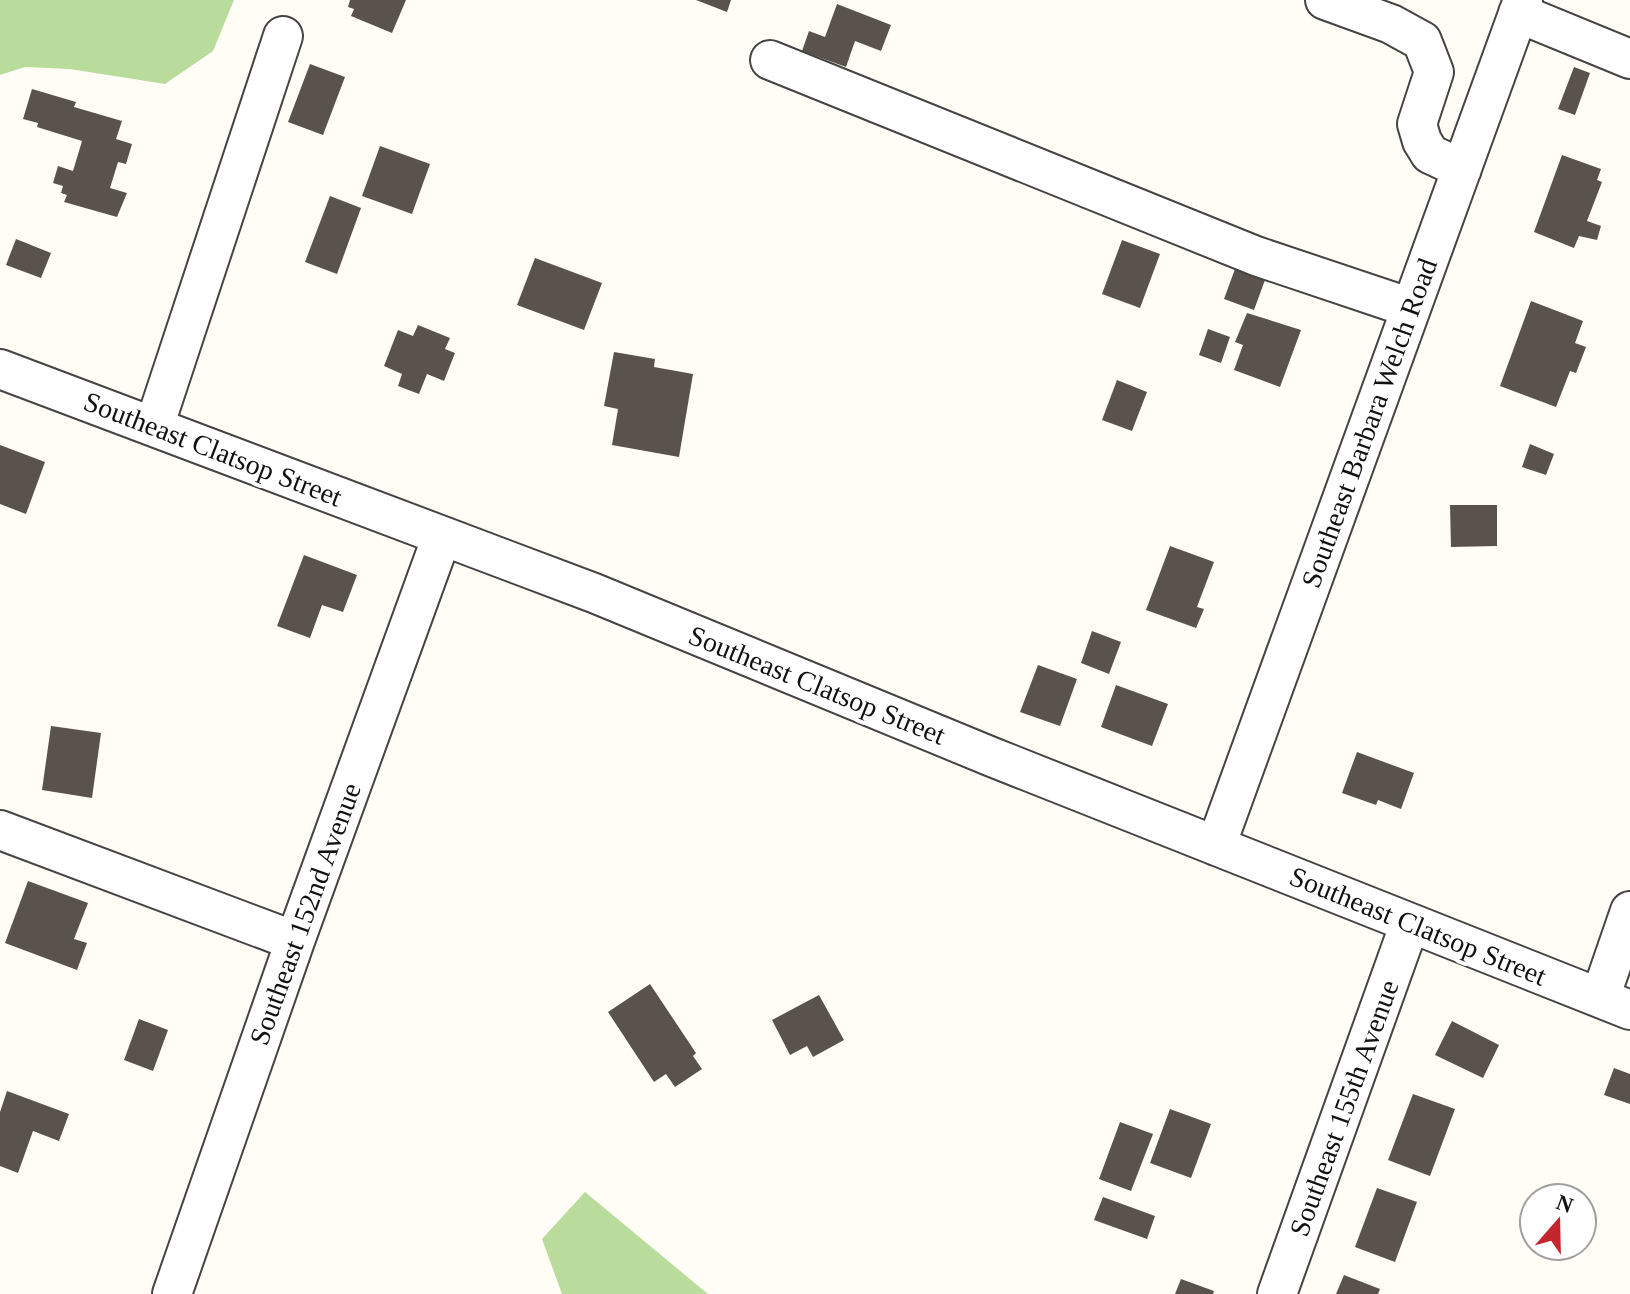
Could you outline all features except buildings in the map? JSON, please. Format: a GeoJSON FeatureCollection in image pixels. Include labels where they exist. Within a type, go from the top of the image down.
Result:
{"type":"FeatureCollection","features":[{"type":"Feature","properties":{"kind":"street"},"geometry":{"type":"LineString","coordinates":[[1325,0],[1391,24],[1422,41],[1434,72],[1417,124],[1422,141],[1430,154],[1462,169]]}},
{"type":"Feature","properties":{"kind":"street"},"geometry":{"type":"LineString","coordinates":[[1520,7],[1630,59]]}},
{"type":"Feature","properties":{"kind":"street","name":"Southeast Barbara Welch Road"},"geometry":{"type":"LineString","coordinates":[[1216,846],[1520,7]]}},
{"type":"Feature","properties":{"kind":"street"},"geometry":{"type":"LineString","coordinates":[[154,427],[283,36]]}},
{"type":"Feature","properties":{"kind":"street"},"geometry":{"type":"LineString","coordinates":[[770,60],[1256,256],[1411,308]]}},
{"type":"Feature","properties":{"kind":"street","name":"Southeast Clatsop Street"},"geometry":{"type":"LineString","coordinates":[[0,369],[608,599],[1615,1004]]}},
{"type":"Feature","properties":{"kind":"street","name":"Southeast 152nd Avenue"},"geometry":{"type":"LineString","coordinates":[[172,1294],[295,941],[442,536]]}},
{"type":"Feature","properties":{"kind":"street"},"geometry":{"type":"LineString","coordinates":[[0,830],[295,941]]}},
{"type":"Feature","properties":{"kind":"street"},"geometry":{"type":"LineString","coordinates":[[1615,1004],[1630,911]]}},
{"type":"Feature","properties":{"kind":"street","name":"Southeast 155th Avenue"},"geometry":{"type":"LineString","coordinates":[[1277,1294],[1410,923]]}},
{"type":"Feature","properties":{"kind":"green space"},"geometry":{"type":"Polygon","coordinates":[[[0,0],[234,0],[213,51],[165,84],[70,69],[25,67],[0,75],[0,0]]]}},
{"type":"Feature","properties":{"kind":"green space"},"geometry":{"type":"Polygon","coordinates":[[[585,1192],[708,1294],[562,1294],[542,1239],[585,1192]]]}}]}
